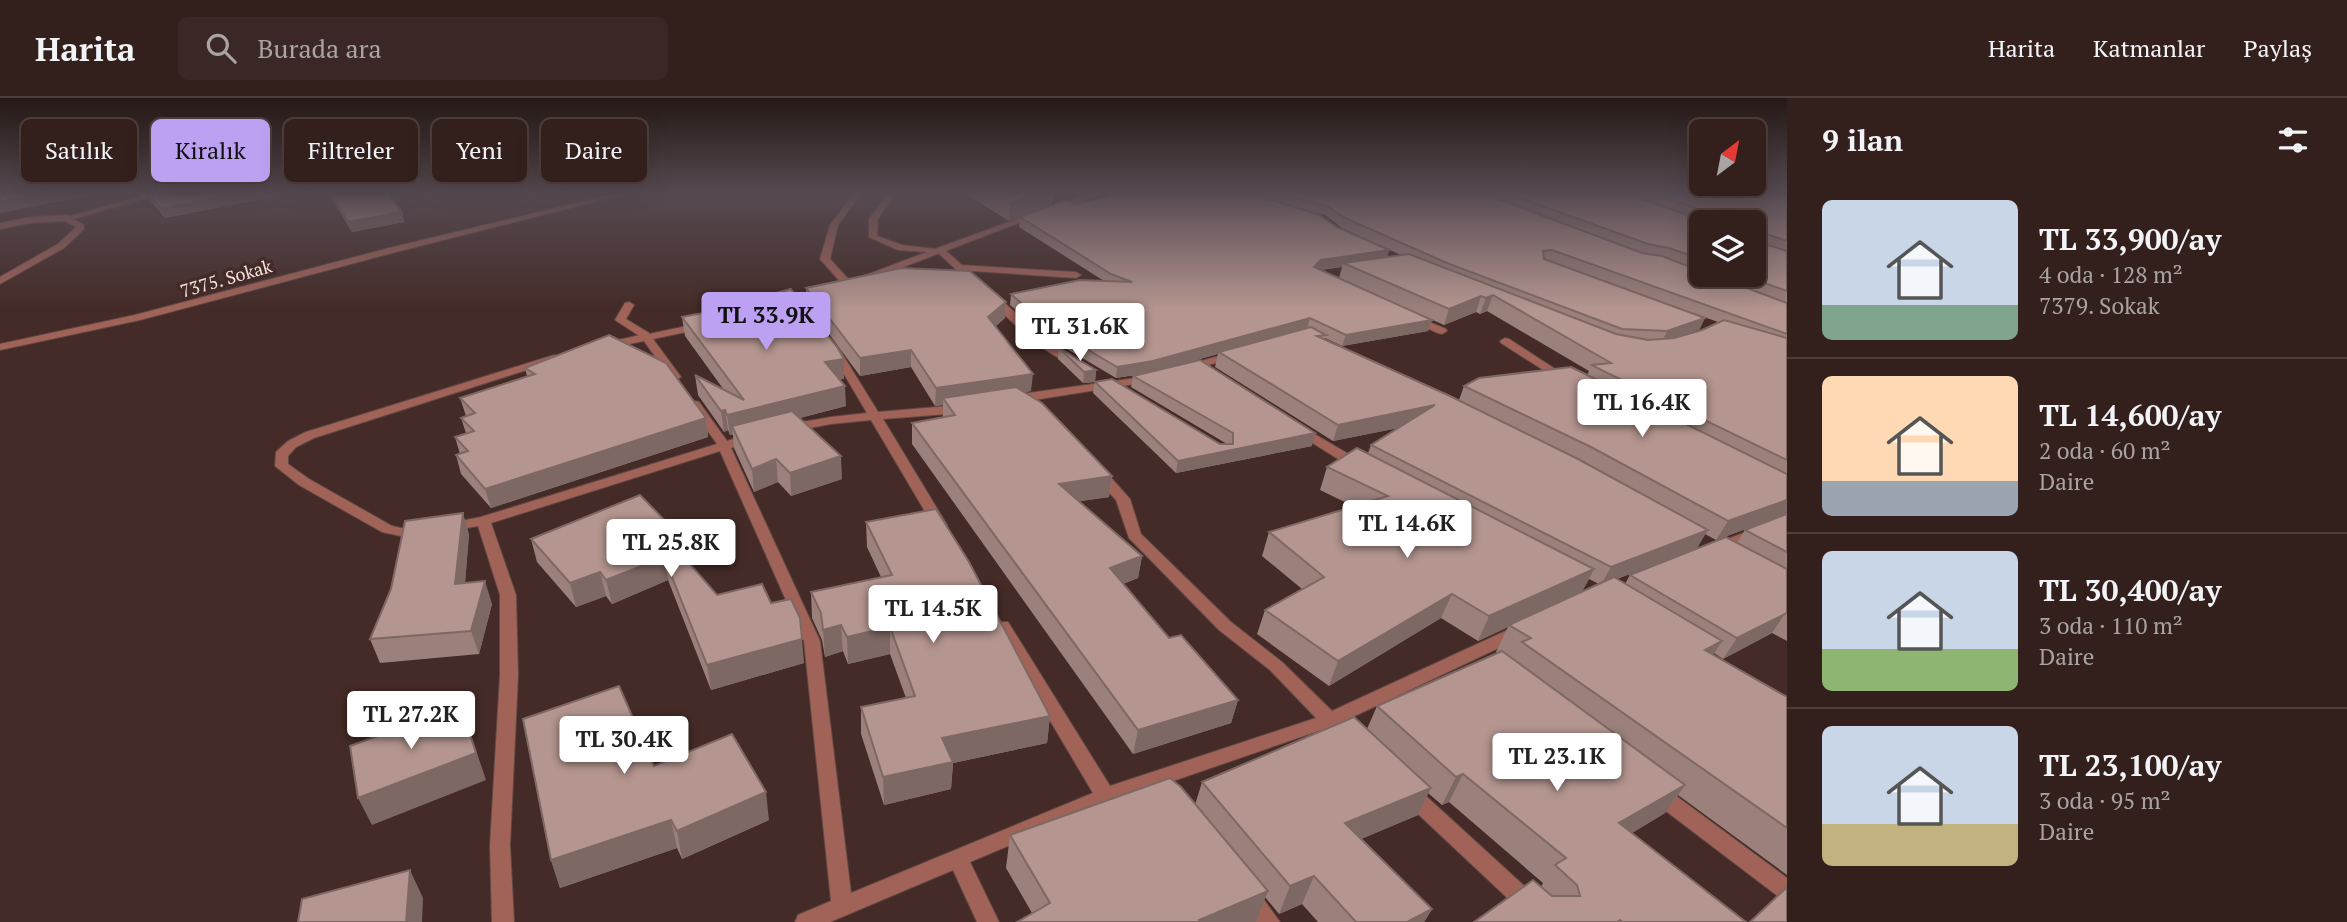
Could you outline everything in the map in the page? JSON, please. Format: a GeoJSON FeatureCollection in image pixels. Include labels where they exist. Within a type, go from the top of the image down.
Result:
{"type":"FeatureCollection","features":[{"type":"Feature","properties":{"kind":"street"},"geometry":{"type":"LineString","coordinates":[[0,281],[61,246],[75,232]]}},
{"type":"Feature","properties":{"kind":"street","name":"7375. Sokak"},"geometry":{"type":"LineString","coordinates":[[0,347],[68,335],[146,316],[406,245],[464,232]]}},
{"type":"Feature","properties":{"kind":"street"},"geometry":{"type":"LineString","coordinates":[[832,232],[825,259],[848,285]]}},
{"type":"Feature","properties":{"kind":"street"},"geometry":{"type":"LineString","coordinates":[[871,232],[873,237],[901,248],[940,250],[1039,340],[1087,369]]}},
{"type":"Feature","properties":{"kind":"street"},"geometry":{"type":"LineString","coordinates":[[835,289],[988,232]]}},
{"type":"Feature","properties":{"kind":"street"},"geometry":{"type":"LineString","coordinates":[[960,268],[1076,275]]}},
{"type":"Feature","properties":{"kind":"street"},"geometry":{"type":"LineString","coordinates":[[629,304],[620,320],[646,335],[723,444],[812,641],[842,905]]}},
{"type":"Feature","properties":{"kind":"street"},"geometry":{"type":"LineString","coordinates":[[1405,314],[1442,331]]}},
{"type":"Feature","properties":{"kind":"street"},"geometry":{"type":"LineString","coordinates":[[592,349],[646,335],[712,323]]}},
{"type":"Feature","properties":{"kind":"street"},"geometry":{"type":"LineString","coordinates":[[824,335],[845,364],[946,534]]}},
{"type":"Feature","properties":{"kind":"street"},"geometry":{"type":"LineString","coordinates":[[1505,341],[1571,382]]}},
{"type":"Feature","properties":{"kind":"street"},"geometry":{"type":"LineString","coordinates":[[1036,412],[1009,400],[1170,373],[1247,351]]}},
{"type":"Feature","properties":{"kind":"street"},"geometry":{"type":"LineString","coordinates":[[565,356],[511,370],[310,435],[292,444],[281,455],[282,466],[297,478],[387,529],[410,534],[484,521],[723,444],[799,425],[874,416],[921,415],[978,406]]}},
{"type":"Feature","properties":{"kind":"street"},"geometry":{"type":"LineString","coordinates":[[1198,364],[1220,379]]}},
{"type":"Feature","properties":{"kind":"street"},"geometry":{"type":"LineString","coordinates":[[1099,377],[1135,397]]}},
{"type":"Feature","properties":{"kind":"street"},"geometry":{"type":"LineString","coordinates":[[1288,422],[1367,471]]}},
{"type":"Feature","properties":{"kind":"street"},"geometry":{"type":"LineString","coordinates":[[1091,465],[1123,499],[1134,535],[1225,626],[1276,666],[1350,738]]}},
{"type":"Feature","properties":{"kind":"street"},"geometry":{"type":"LineString","coordinates":[[1734,561],[1705,549],[1787,520]]}},
{"type":"Feature","properties":{"kind":"street"},"geometry":{"type":"LineString","coordinates":[[484,521],[508,595],[509,675],[500,845],[503,922]]}},
{"type":"Feature","properties":{"kind":"street"},"geometry":{"type":"LineString","coordinates":[[997,618],[1105,796]]}},
{"type":"Feature","properties":{"kind":"street"},"geometry":{"type":"LineString","coordinates":[[806,922],[842,905],[959,860],[1105,796],[1330,720],[1530,627]]}},
{"type":"Feature","properties":{"kind":"street"},"geometry":{"type":"LineString","coordinates":[[1471,654],[1493,671]]}},
{"type":"Feature","properties":{"kind":"street"},"geometry":{"type":"LineString","coordinates":[[1154,779],[1170,800]]}},
{"type":"Feature","properties":{"kind":"street"},"geometry":{"type":"LineString","coordinates":[[1400,784],[1548,922]]}},
{"type":"Feature","properties":{"kind":"street"},"geometry":{"type":"LineString","coordinates":[[1645,784],[1787,890]]}},
{"type":"Feature","properties":{"kind":"street"},"geometry":{"type":"LineString","coordinates":[[959,860],[989,922]]}},
{"type":"Feature","properties":{"kind":"street"},"geometry":{"type":"LineString","coordinates":[[1236,881],[1269,922]]}},
{"type":"Feature","properties":{"kind":"building"},"geometry":{"type":"Polygon","coordinates":[[[1045,232],[1349,232],[1389,250],[1321,260],[1314,267],[1432,320],[1346,335],[1310,318],[1153,361],[1117,367],[1046,325],[1011,294],[1080,280],[1132,282],[1111,274],[1045,232]]]}},
{"type":"Feature","properties":{"kind":"building"},"geometry":{"type":"Polygon","coordinates":[[[1378,232],[1587,232],[1642,253],[1662,256],[1689,266],[1689,287],[1744,287],[1787,303],[1787,334],[1552,250],[1543,251],[1544,259],[1705,318],[1667,331],[1622,329],[1447,263],[1378,232]]]}},
{"type":"Feature","properties":{"kind":"building"},"geometry":{"type":"Polygon","coordinates":[[[1616,232],[1689,232],[1689,255],[1616,232]]]}},
{"type":"Feature","properties":{"kind":"building"},"geometry":{"type":"Polygon","coordinates":[[[1766,232],[1787,232],[1787,241],[1766,234],[1766,232]]]}},
{"type":"Feature","properties":{"kind":"building"},"geometry":{"type":"Polygon","coordinates":[[[1766,244],[1787,251],[1787,291],[1766,284],[1766,244]]]}},
{"type":"Feature","properties":{"kind":"building"},"geometry":{"type":"Polygon","coordinates":[[[1409,254],[1616,334],[1648,340],[1674,338],[1724,320],[1787,338],[1787,460],[1595,367],[1592,365],[1611,363],[1493,295],[1486,298],[1481,296],[1449,309],[1343,263],[1409,254]]]}},
{"type":"Feature","properties":{"kind":"building"},"geometry":{"type":"Polygon","coordinates":[[[901,268],[970,271],[1006,302],[988,317],[1033,374],[936,388],[911,350],[860,358],[806,288],[901,268]]]}},
{"type":"Feature","properties":{"kind":"building"},"geometry":{"type":"Polygon","coordinates":[[[791,289],[844,359],[825,362],[845,386],[727,415],[725,410],[721,411],[695,375],[744,400],[682,317],[734,307],[731,305],[791,289]]]}},
{"type":"Feature","properties":{"kind":"building"},"geometry":{"type":"Polygon","coordinates":[[[1311,327],[1326,335],[1317,336],[1450,396],[1578,459],[1708,530],[1611,567],[1371,445],[1435,405],[1338,425],[1219,352],[1311,327]]]}},
{"type":"Feature","properties":{"kind":"building"},"geometry":{"type":"Polygon","coordinates":[[[609,335],[666,363],[706,418],[485,489],[456,455],[468,451],[455,437],[474,431],[461,418],[475,413],[460,398],[535,374],[525,368],[609,335]]]}},
{"type":"Feature","properties":{"kind":"building"},"geometry":{"type":"Polygon","coordinates":[[[1059,348],[1096,370],[1084,372],[1059,348]]]}},
{"type":"Feature","properties":{"kind":"building"},"geometry":{"type":"Polygon","coordinates":[[[1200,360],[1315,433],[1178,461],[1095,382],[1112,379],[1220,444],[1233,444],[1233,433],[1133,376],[1200,360]]]}},
{"type":"Feature","properties":{"kind":"building"},"geometry":{"type":"Polygon","coordinates":[[[1571,367],[1787,474],[1787,500],[1728,521],[1591,447],[1464,386],[1479,378],[1571,367]]]}},
{"type":"Feature","properties":{"kind":"building"},"geometry":{"type":"Polygon","coordinates":[[[1016,387],[1042,403],[1112,476],[1059,484],[1142,556],[1110,568],[1169,638],[1181,635],[1238,700],[1138,730],[912,423],[955,415],[943,398],[1016,387]]]}},
{"type":"Feature","properties":{"kind":"building"},"geometry":{"type":"Polygon","coordinates":[[[792,411],[841,456],[790,473],[776,459],[752,469],[732,426],[792,411]]]}},
{"type":"Feature","properties":{"kind":"building"},"geometry":{"type":"Polygon","coordinates":[[[1357,448],[1594,569],[1489,616],[1452,594],[1338,661],[1265,610],[1324,577],[1269,532],[1388,496],[1327,467],[1357,448]]]}},
{"type":"Feature","properties":{"kind":"building"},"geometry":{"type":"Polygon","coordinates":[[[640,495],[679,535],[668,539],[717,595],[762,584],[771,603],[791,599],[800,618],[802,639],[707,665],[664,557],[606,580],[600,572],[570,583],[531,539],[640,495]]]}},
{"type":"Feature","properties":{"kind":"building"},"geometry":{"type":"Polygon","coordinates":[[[936,509],[969,562],[1050,716],[942,738],[953,762],[883,777],[861,707],[915,696],[890,627],[847,637],[841,625],[823,630],[821,613],[811,592],[892,575],[866,522],[936,509]]]}},
{"type":"Feature","properties":{"kind":"building"},"geometry":{"type":"Polygon","coordinates":[[[463,513],[455,584],[485,581],[471,631],[370,639],[391,589],[405,521],[463,513]]]}},
{"type":"Feature","properties":{"kind":"building"},"geometry":{"type":"Polygon","coordinates":[[[1787,514],[1787,552],[1745,530],[1787,514]]]}},
{"type":"Feature","properties":{"kind":"building"},"geometry":{"type":"Polygon","coordinates":[[[1726,537],[1787,569],[1787,613],[1737,638],[1630,575],[1726,537]]]}},
{"type":"Feature","properties":{"kind":"building"},"geometry":{"type":"Polygon","coordinates":[[[1614,577],[1722,641],[1705,650],[1787,697],[1787,828],[1522,642],[1531,638],[1509,625],[1614,577]]]}},
{"type":"Feature","properties":{"kind":"building"},"geometry":{"type":"Polygon","coordinates":[[[1502,651],[1685,785],[1619,823],[1746,922],[1474,922],[1533,880],[1552,896],[1580,896],[1577,885],[1555,865],[1566,858],[1463,774],[1456,777],[1377,706],[1502,651]]]}},
{"type":"Feature","properties":{"kind":"building"},"geometry":{"type":"Polygon","coordinates":[[[619,686],[654,766],[732,734],[766,792],[677,831],[671,820],[551,860],[523,719],[619,686]]]}},
{"type":"Feature","properties":{"kind":"building"},"geometry":{"type":"Polygon","coordinates":[[[461,706],[476,753],[358,798],[350,746],[461,706]]]}},
{"type":"Feature","properties":{"kind":"building"},"geometry":{"type":"Polygon","coordinates":[[[1354,717],[1431,788],[1345,823],[1432,909],[1407,922],[1356,922],[1314,876],[1290,886],[1202,782],[1354,717]]]}},
{"type":"Feature","properties":{"kind":"building"},"geometry":{"type":"Polygon","coordinates":[[[1170,778],[1181,787],[1268,891],[1199,920],[1201,922],[1017,922],[1050,903],[1010,835],[1170,778]]]}},
{"type":"Feature","properties":{"kind":"building"},"geometry":{"type":"Polygon","coordinates":[[[410,870],[406,922],[298,922],[302,899],[410,870]]]}},
{"type":"Feature","properties":{"kind":"building"},"geometry":{"type":"Polygon","coordinates":[[[1787,887],[1787,922],[1750,922],[1787,887]]]}}]}
